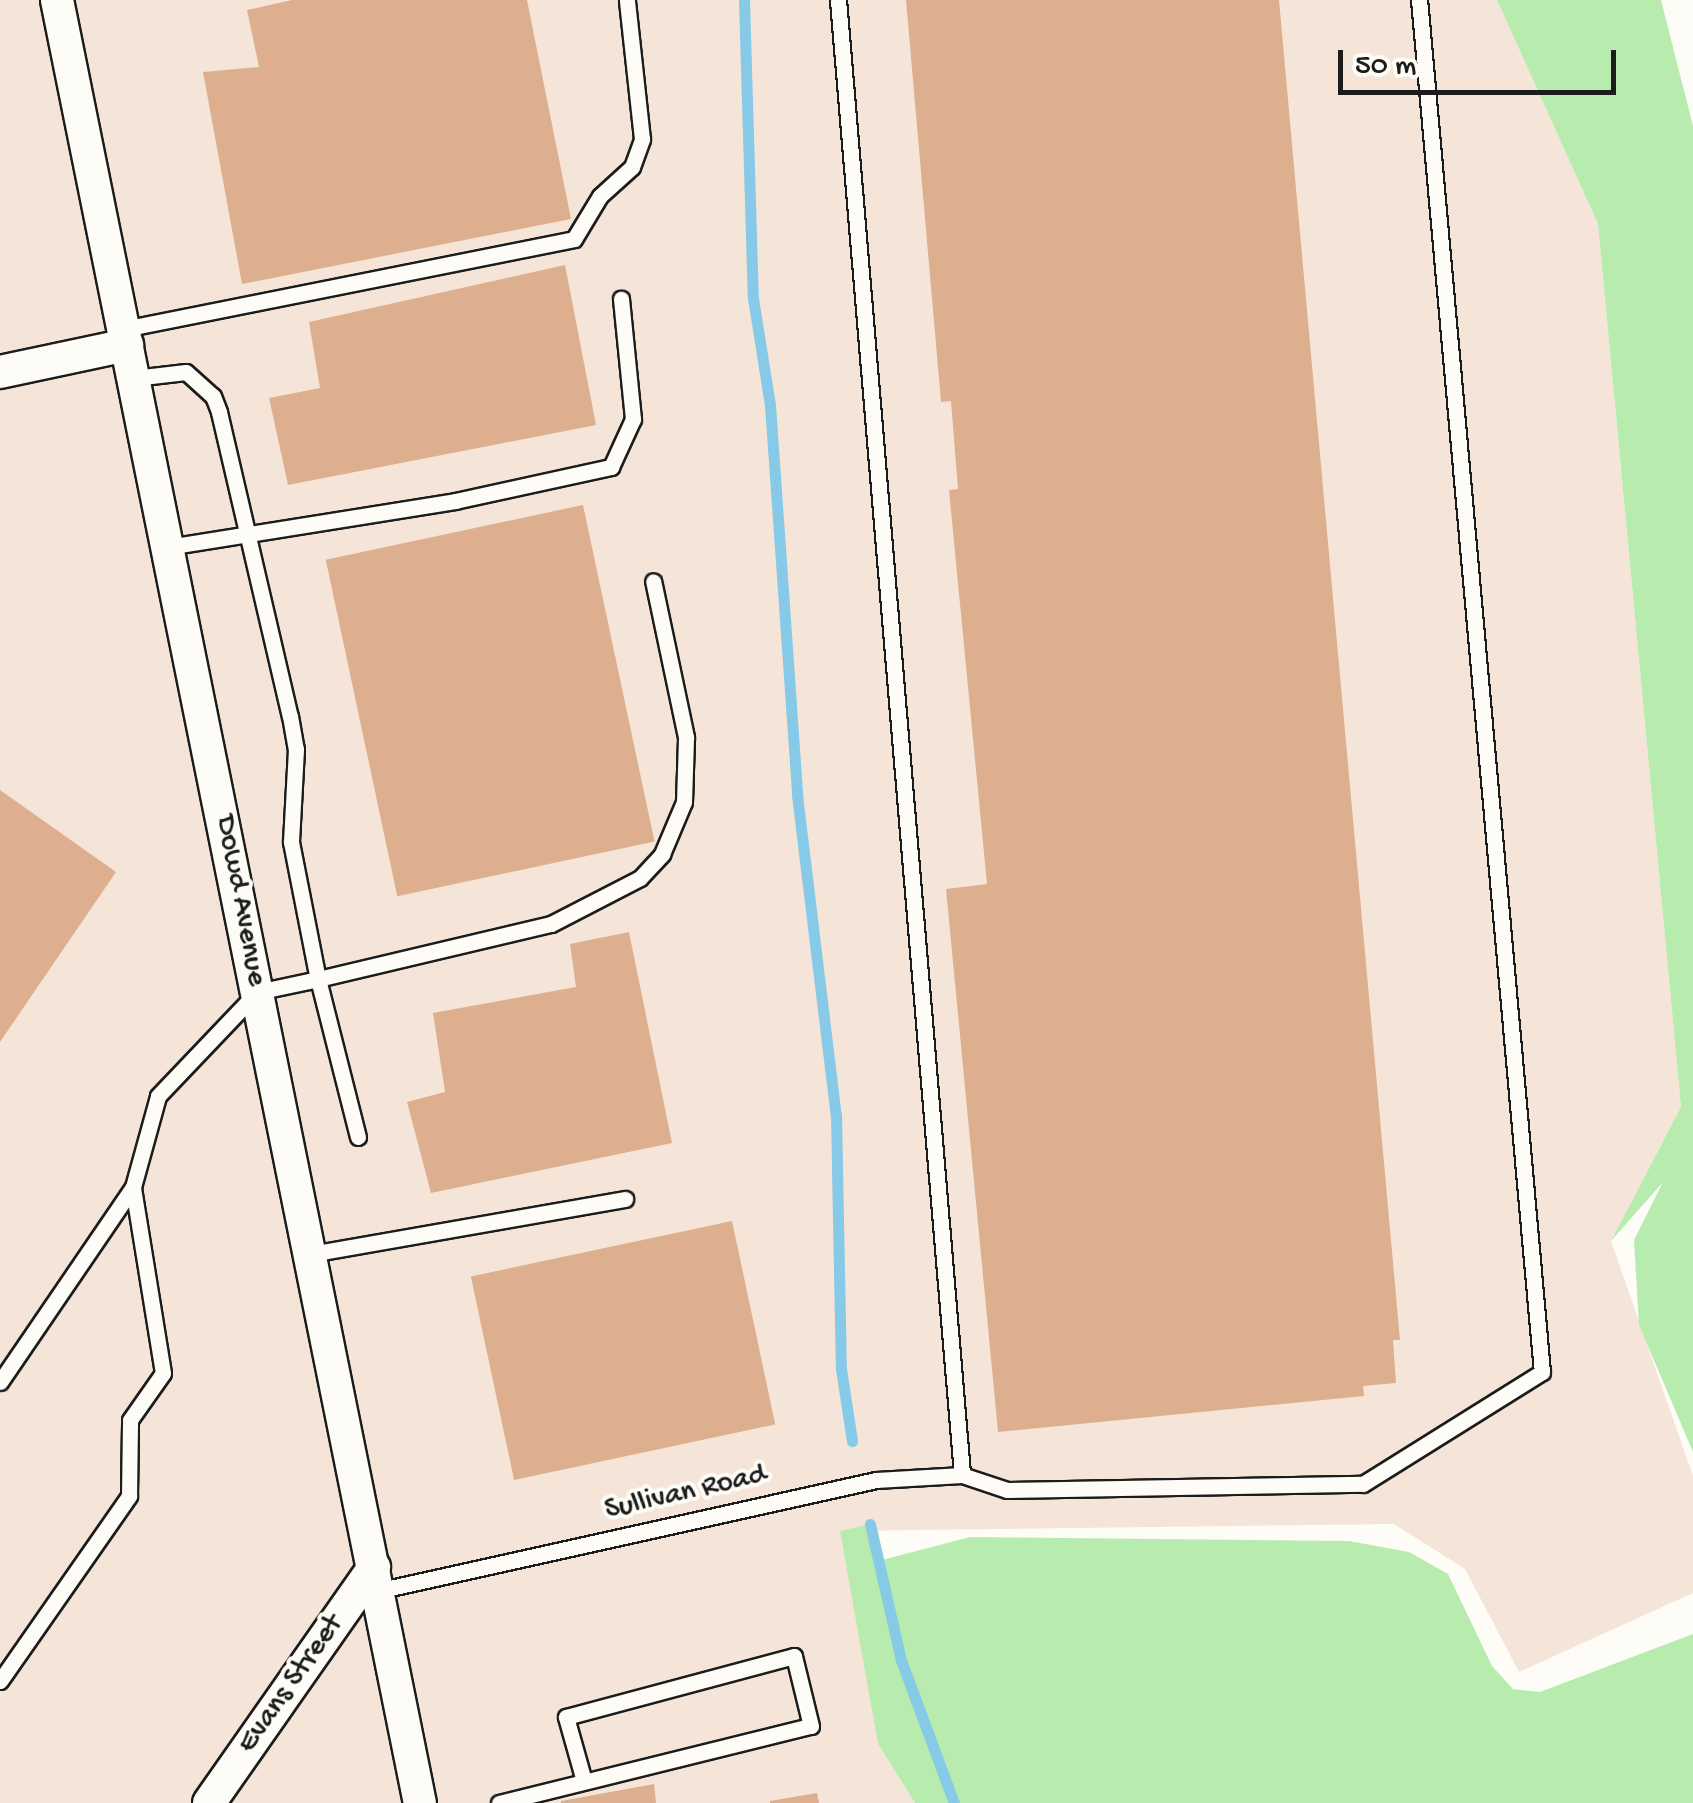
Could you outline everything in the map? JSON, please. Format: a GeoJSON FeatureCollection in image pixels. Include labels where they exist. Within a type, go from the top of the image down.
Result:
{"type":"FeatureCollection","features":[{"type":"Feature","properties":{"kind":"street","name":"Dowd Avenue"},"geometry":{"type":"LineString","coordinates":[[57,0],[420,1803]]}},
{"type":"Feature","properties":{"kind":"street"},"geometry":{"type":"LineString","coordinates":[[0,372],[125,337]]}},
{"type":"Feature","properties":{"kind":"street","name":"Evans Street"},"geometry":{"type":"LineString","coordinates":[[210,1803],[376,1579]]}},
{"type":"Feature","properties":{"kind":"lane"},"geometry":{"type":"LineString","coordinates":[[125,337],[574,239],[600,196],[632,167],[642,139],[627,0]]}},
{"type":"Feature","properties":{"kind":"lane"},"geometry":{"type":"LineString","coordinates":[[838,0],[962,1475]]}},
{"type":"Feature","properties":{"kind":"lane","name":"Sullivan Road"},"geometry":{"type":"LineString","coordinates":[[376,1579],[876,1480],[962,1475],[1008,1490],[1363,1484],[1542,1372],[1419,0]]}},
{"type":"Feature","properties":{"kind":"lane"},"geometry":{"type":"LineString","coordinates":[[168,547],[248,530],[455,502],[611,467],[633,418],[620,299]]}},
{"type":"Feature","properties":{"kind":"lane"},"geometry":{"type":"LineString","coordinates":[[134,378],[186,372],[213,396],[248,530],[296,748],[291,842],[318,979],[358,1138]]}},
{"type":"Feature","properties":{"kind":"lane"},"geometry":{"type":"LineString","coordinates":[[0,1382],[134,1187],[158,1096],[258,992],[551,924],[640,878],[662,854],[684,802],[686,737],[653,580]]}},
{"type":"Feature","properties":{"kind":"lane"},"geometry":{"type":"LineString","coordinates":[[0,1681],[129,1496],[130,1420],[163,1373],[134,1187]]}},
{"type":"Feature","properties":{"kind":"lane"},"geometry":{"type":"LineString","coordinates":[[310,1254],[625,1199]]}},
{"type":"Feature","properties":{"kind":"lane"},"geometry":{"type":"LineString","coordinates":[[499,1803],[812,1726],[794,1656],[566,1717],[584,1781]]}},
{"type":"Feature","properties":{"kind":"shaded area"},"geometry":{"type":"Polygon","coordinates":[[[0,0],[1497,0],[1598,224],[1681,1107],[1611,1241],[1693,1476],[1693,1593],[1519,1672],[1465,1569],[1394,1524],[841,1531],[878,1744],[915,1803],[0,1803],[0,0]]]}},
{"type":"Feature","properties":{"kind":"green space"},"geometry":{"type":"Polygon","coordinates":[[[1497,0],[1661,0],[1693,126],[1693,1452],[1639,1325],[1634,1240],[1663,1182],[1611,1241],[1681,1107],[1598,224],[1497,0]]]}},
{"type":"Feature","properties":{"kind":"green space"},"geometry":{"type":"Polygon","coordinates":[[[870,1524],[878,1561],[970,1537],[1349,1541],[1409,1552],[1448,1574],[1492,1666],[1513,1689],[1540,1692],[1693,1634],[1693,1803],[915,1803],[878,1744],[840,1531],[870,1524]]]}},
{"type":"Feature","properties":{"kind":"building"},"geometry":{"type":"Polygon","coordinates":[[[292,0],[527,0],[571,219],[242,284],[203,72],[259,67],[247,10],[292,0]]]}},
{"type":"Feature","properties":{"kind":"building"},"geometry":{"type":"Polygon","coordinates":[[[906,0],[1279,0],[1400,1340],[1393,1340],[1396,1383],[1363,1386],[1364,1396],[998,1432],[946,889],[987,884],[949,490],[958,489],[951,401],[941,402],[906,0]]]}},
{"type":"Feature","properties":{"kind":"building"},"geometry":{"type":"Polygon","coordinates":[[[565,265],[596,425],[288,485],[269,398],[320,388],[309,322],[565,265]]]}},
{"type":"Feature","properties":{"kind":"building"},"geometry":{"type":"Polygon","coordinates":[[[583,505],[655,841],[397,896],[326,560],[583,505]]]}},
{"type":"Feature","properties":{"kind":"building"},"geometry":{"type":"Polygon","coordinates":[[[0,790],[116,872],[0,1042],[0,790]]]}},
{"type":"Feature","properties":{"kind":"building"},"geometry":{"type":"Polygon","coordinates":[[[629,932],[672,1143],[431,1193],[407,1102],[445,1092],[433,1013],[576,987],[570,944],[629,932]]]}},
{"type":"Feature","properties":{"kind":"building"},"geometry":{"type":"Polygon","coordinates":[[[732,1221],[775,1424],[514,1480],[471,1277],[732,1221]]]}},
{"type":"Feature","properties":{"kind":"building"},"geometry":{"type":"Polygon","coordinates":[[[654,1784],[656,1803],[561,1803],[561,1801],[654,1784]]]}},
{"type":"Feature","properties":{"kind":"building"},"geometry":{"type":"Polygon","coordinates":[[[817,1793],[819,1803],[770,1803],[770,1801],[817,1793]]]}},
{"type":"Feature","properties":{"kind":"waterway"},"geometry":{"type":"LineString","coordinates":[[744,0],[753,298],[770,405],[797,795],[836,1115],[841,1369],[852,1441]]}},
{"type":"Feature","properties":{"kind":"waterway"},"geometry":{"type":"LineString","coordinates":[[870,1524],[901,1660],[954,1803]]}}]}
